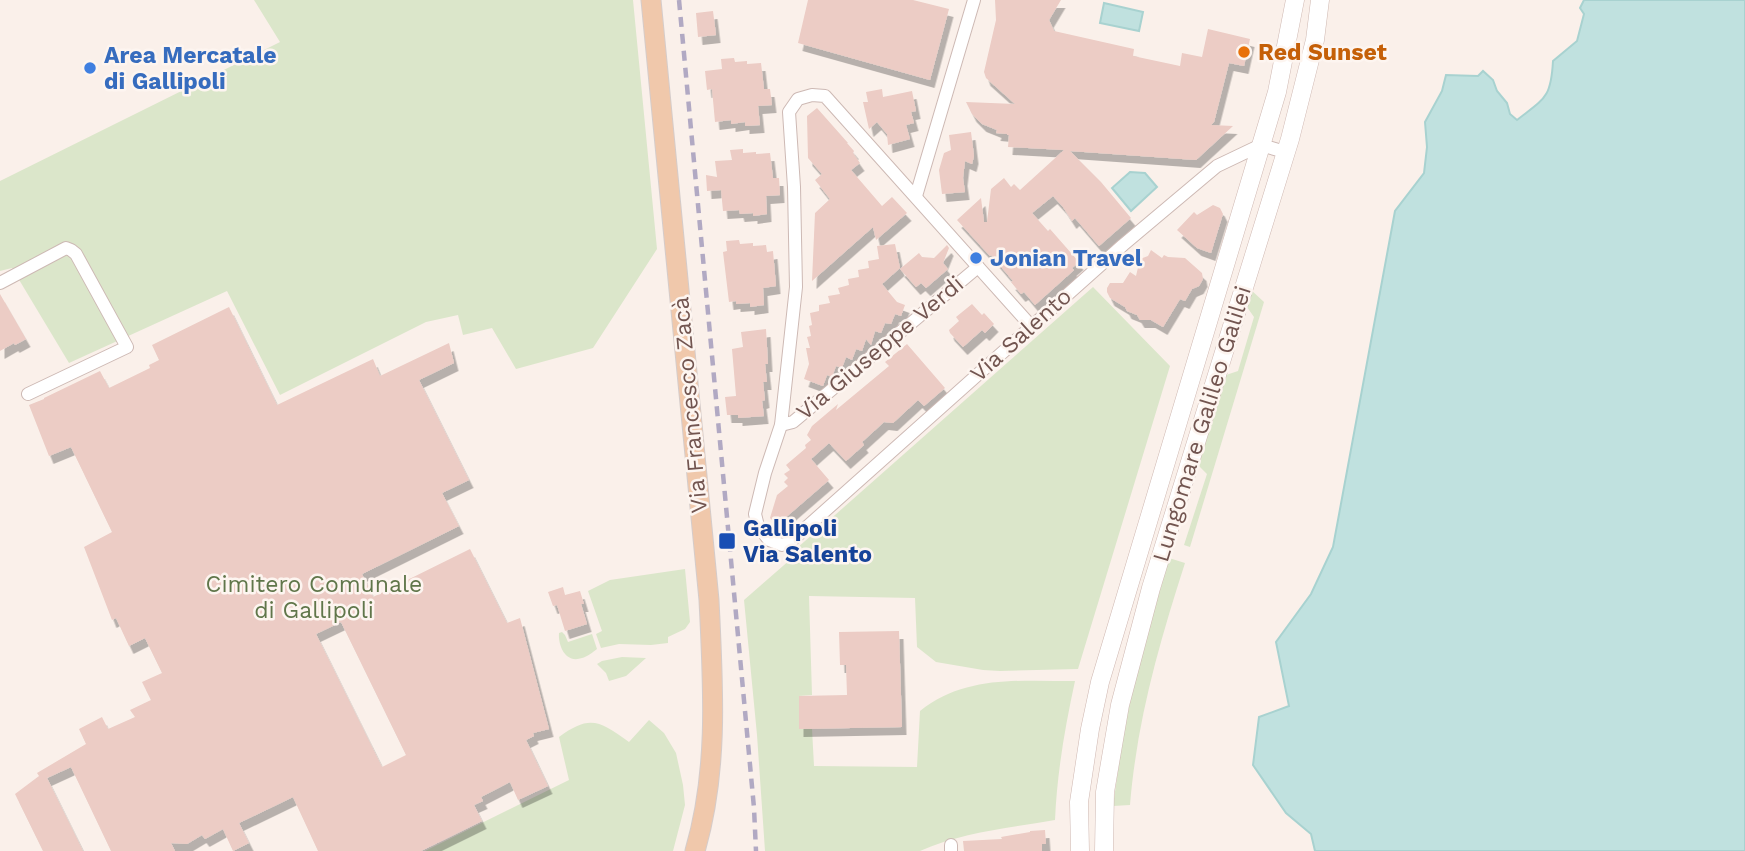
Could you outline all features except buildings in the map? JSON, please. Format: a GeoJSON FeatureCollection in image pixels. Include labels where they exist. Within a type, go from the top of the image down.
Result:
{"type":"FeatureCollection","features":[{"type":"Feature","properties":{"kind":"main road","name":"Via Francesco Zacà"},"geometry":{"type":"LineString","coordinates":[[651,0],[709,600],[713,676],[710,772],[695,851]]}},
{"type":"Feature","properties":{"kind":"main road","name":"Lungomare Galileo Galilei"},"geometry":{"type":"LineString","coordinates":[[1080,851],[1079,802],[1100,682],[1277,92],[1295,0]]}},
{"type":"Feature","properties":{"kind":"main road","name":"Lungomare Galileo Galilei"},"geometry":{"type":"LineString","coordinates":[[1104,851],[1105,792],[1121,705],[1151,588],[1303,93],[1315,40],[1320,0]]}},
{"type":"Feature","properties":{"kind":"street"},"geometry":{"type":"LineString","coordinates":[[916,196],[971,1]]}},
{"type":"Feature","properties":{"kind":"street"},"geometry":{"type":"LineString","coordinates":[[780,425],[796,287],[789,112],[798,99],[812,95],[825,96],[1031,326]]}},
{"type":"Feature","properties":{"kind":"street"},"geometry":{"type":"LineString","coordinates":[[1261,145],[1285,152]]}},
{"type":"Feature","properties":{"kind":"street","name":"Via Salento"},"geometry":{"type":"LineString","coordinates":[[780,425],[755,514],[758,526],[769,540],[782,545],[790,542],[1031,326],[1217,166],[1261,145]]}},
{"type":"Feature","properties":{"kind":"street"},"geometry":{"type":"LineString","coordinates":[[0,283],[66,248],[71,250],[76,254],[127,347],[28,394]]}},
{"type":"Feature","properties":{"kind":"street","name":"Via Giuseppe Verdi"},"geometry":{"type":"LineString","coordinates":[[780,425],[793,422],[978,267]]}},
{"type":"Feature","properties":{"kind":"green space"},"geometry":{"type":"Polygon","coordinates":[[[254,0],[633,0],[657,249],[593,348],[516,369],[492,328],[463,335],[458,315],[426,322],[280,395],[227,291],[69,363],[12,268],[0,271],[0,181],[280,42],[254,0]]]}},
{"type":"Feature","properties":{"kind":"green space"},"geometry":{"type":"Polygon","coordinates":[[[1093,287],[1170,366],[1078,669],[1000,671],[936,662],[917,647],[915,598],[809,596],[812,695],[799,696],[799,729],[812,729],[814,766],[917,767],[920,711],[937,699],[955,691],[994,683],[1075,681],[1062,750],[1055,820],[969,835],[920,851],[765,851],[744,600],[799,552],[797,548],[1093,287]]]}},
{"type":"Feature","properties":{"kind":"green space"},"geometry":{"type":"Polygon","coordinates":[[[1251,290],[1264,302],[1190,547],[1184,545],[1207,474],[1198,465],[1226,375],[1238,371],[1254,317],[1247,307],[1251,290]]]}},
{"type":"Feature","properties":{"kind":"green space"},"geometry":{"type":"Polygon","coordinates":[[[1169,558],[1185,563],[1150,682],[1130,805],[1113,806],[1123,735],[1135,679],[1169,558]]]}},
{"type":"Feature","properties":{"kind":"green space"},"geometry":{"type":"Polygon","coordinates":[[[685,569],[690,622],[685,629],[668,637],[668,643],[619,644],[601,648],[596,634],[602,631],[588,591],[610,580],[685,569]]]}},
{"type":"Feature","properties":{"kind":"green space"},"geometry":{"type":"Polygon","coordinates":[[[562,632],[568,642],[592,634],[597,649],[584,657],[571,658],[561,648],[559,633],[562,632]]]}},
{"type":"Feature","properties":{"kind":"green space"},"geometry":{"type":"Polygon","coordinates":[[[622,657],[646,658],[626,676],[609,681],[606,673],[597,664],[622,657]]]}},
{"type":"Feature","properties":{"kind":"green space"},"geometry":{"type":"Polygon","coordinates":[[[649,720],[664,733],[676,753],[683,785],[685,805],[673,851],[425,851],[569,780],[559,737],[570,730],[579,725],[595,723],[629,742],[649,720]]]}},
{"type":"Feature","properties":{"kind":"water"},"geometry":{"type":"Polygon","coordinates":[[[1584,0],[1745,0],[1745,851],[1315,851],[1311,834],[1286,813],[1253,765],[1259,717],[1289,706],[1276,642],[1311,594],[1333,547],[1395,211],[1424,173],[1427,147],[1425,122],[1442,91],[1446,75],[1478,76],[1483,71],[1493,80],[1497,91],[1507,103],[1510,114],[1517,120],[1545,96],[1553,61],[1577,41],[1584,14],[1580,8],[1584,0]]]}},
{"type":"Feature","properties":{"kind":"water"},"geometry":{"type":"Polygon","coordinates":[[[1104,3],[1143,12],[1139,31],[1100,23],[1104,3]]]}},
{"type":"Feature","properties":{"kind":"water"},"geometry":{"type":"Polygon","coordinates":[[[1130,172],[1145,173],[1157,187],[1131,211],[1112,188],[1130,172]]]}},
{"type":"Feature","properties":{"kind":"railway"},"geometry":{"type":"LineString","coordinates":[[679,0],[756,851]]}},
{"type":"Feature","properties":{"kind":"place","name":"Red Sunset"},"geometry":{"type":"Point","coordinates":[1244,52]}},
{"type":"Feature","properties":{"kind":"place","name":"Area Mercatale di Gallipoli"},"geometry":{"type":"Point","coordinates":[90,68]}},
{"type":"Feature","properties":{"kind":"place","name":"Jonian Travel"},"geometry":{"type":"Point","coordinates":[976,258]}},
{"type":"Feature","properties":{"kind":"place","name":"Gallipoli Via Salento"},"geometry":{"type":"Point","coordinates":[727,541]}},
{"type":"Feature","properties":{"kind":"park label","name":"Cimitero Comunale di Gallipoli"},"geometry":{"type":"Point","coordinates":[314,597]}}]}
